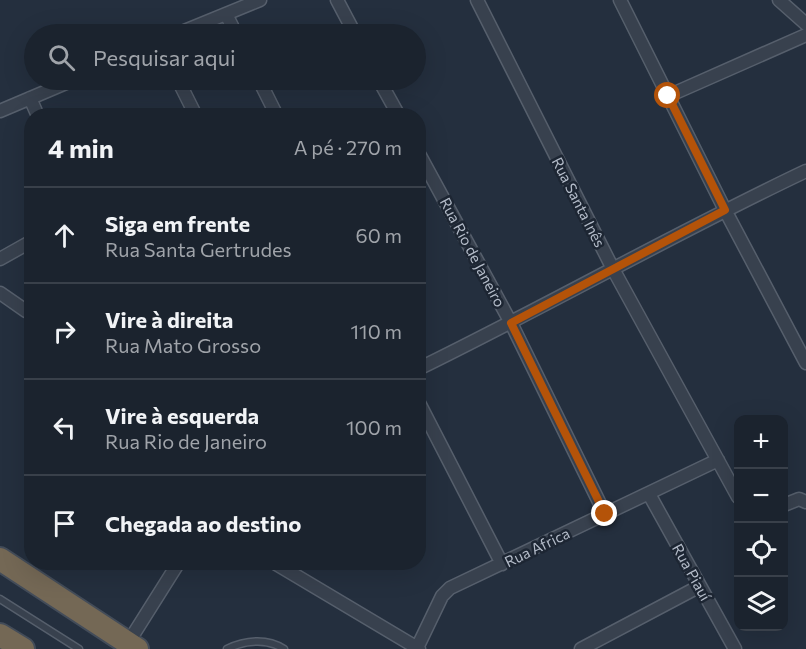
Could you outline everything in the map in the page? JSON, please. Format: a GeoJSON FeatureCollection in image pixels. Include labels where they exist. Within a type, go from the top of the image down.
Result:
{"type":"FeatureCollection","features":[{"type":"Feature","properties":{"kind":"highway"},"geometry":{"type":"LineString","coordinates":[[0,559],[132,646]]}},
{"type":"Feature","properties":{"kind":"highway"},"geometry":{"type":"LineString","coordinates":[[0,635],[23,649]]}},
{"type":"Feature","properties":{"kind":"street"},"geometry":{"type":"LineString","coordinates":[[202,24],[260,0]]}},
{"type":"Feature","properties":{"kind":"street"},"geometry":{"type":"LineString","coordinates":[[337,0],[350,24]]}},
{"type":"Feature","properties":{"kind":"street","name":"Rua Santa Inês"},"geometry":{"type":"LineString","coordinates":[[477,0],[613,269],[734,489]]}},
{"type":"Feature","properties":{"kind":"street"},"geometry":{"type":"LineString","coordinates":[[620,0],[725,210],[806,363]]}},
{"type":"Feature","properties":{"kind":"street"},"geometry":{"type":"LineString","coordinates":[[779,0],[806,24]]}},
{"type":"Feature","properties":{"kind":"street"},"geometry":{"type":"LineString","coordinates":[[226,14],[231,24]]}},
{"type":"Feature","properties":{"kind":"street"},"geometry":{"type":"LineString","coordinates":[[668,96],[806,35]]}},
{"type":"Feature","properties":{"kind":"street"},"geometry":{"type":"LineString","coordinates":[[0,111],[49,90]]}},
{"type":"Feature","properties":{"kind":"street"},"geometry":{"type":"LineString","coordinates":[[183,90],[192,108]]}},
{"type":"Feature","properties":{"kind":"street"},"geometry":{"type":"LineString","coordinates":[[264,90],[274,108]]}},
{"type":"Feature","properties":{"kind":"street"},"geometry":{"type":"LineString","coordinates":[[385,90],[395,108]]}},
{"type":"Feature","properties":{"kind":"street"},"geometry":{"type":"LineString","coordinates":[[30,98],[34,108]]}},
{"type":"Feature","properties":{"kind":"street","name":"Rua Rio de Janeiro"},"geometry":{"type":"LineString","coordinates":[[426,167],[511,323],[605,514]]}},
{"type":"Feature","properties":{"kind":"street"},"geometry":{"type":"LineString","coordinates":[[426,365],[511,323],[725,210],[806,171]]}},
{"type":"Feature","properties":{"kind":"street"},"geometry":{"type":"LineString","coordinates":[[0,259],[24,246]]}},
{"type":"Feature","properties":{"kind":"street"},"geometry":{"type":"LineString","coordinates":[[0,293],[24,310]]}},
{"type":"Feature","properties":{"kind":"street"},"geometry":{"type":"LineString","coordinates":[[426,417],[502,564]]}},
{"type":"Feature","properties":{"kind":"street","name":"Rua Africa"},"geometry":{"type":"LineString","coordinates":[[418,648],[445,592],[718,460]]}},
{"type":"Feature","properties":{"kind":"street","name":"Rua Piauí"},"geometry":{"type":"LineString","coordinates":[[649,494],[735,649]]}},
{"type":"Feature","properties":{"kind":"street"},"geometry":{"type":"LineString","coordinates":[[788,503],[799,499],[805,501]]}},
{"type":"Feature","properties":{"kind":"street"},"geometry":{"type":"LineString","coordinates":[[132,646],[175,570]]}},
{"type":"Feature","properties":{"kind":"street"},"geometry":{"type":"LineString","coordinates":[[286,570],[418,648]]}},
{"type":"Feature","properties":{"kind":"street"},"geometry":{"type":"LineString","coordinates":[[581,649],[700,586]]}},
{"type":"Feature","properties":{"kind":"lane"},"geometry":{"type":"LineString","coordinates":[[0,599],[79,649]]}},
{"type":"Feature","properties":{"kind":"lane"},"geometry":{"type":"LineString","coordinates":[[228,649],[254,641],[269,643],[284,649]]}},
{"type":"Feature","properties":{"kind":"route"},"geometry":{"type":"LineString","coordinates":[[605,514],[511,323],[725,210],[668,96]]}}]}
